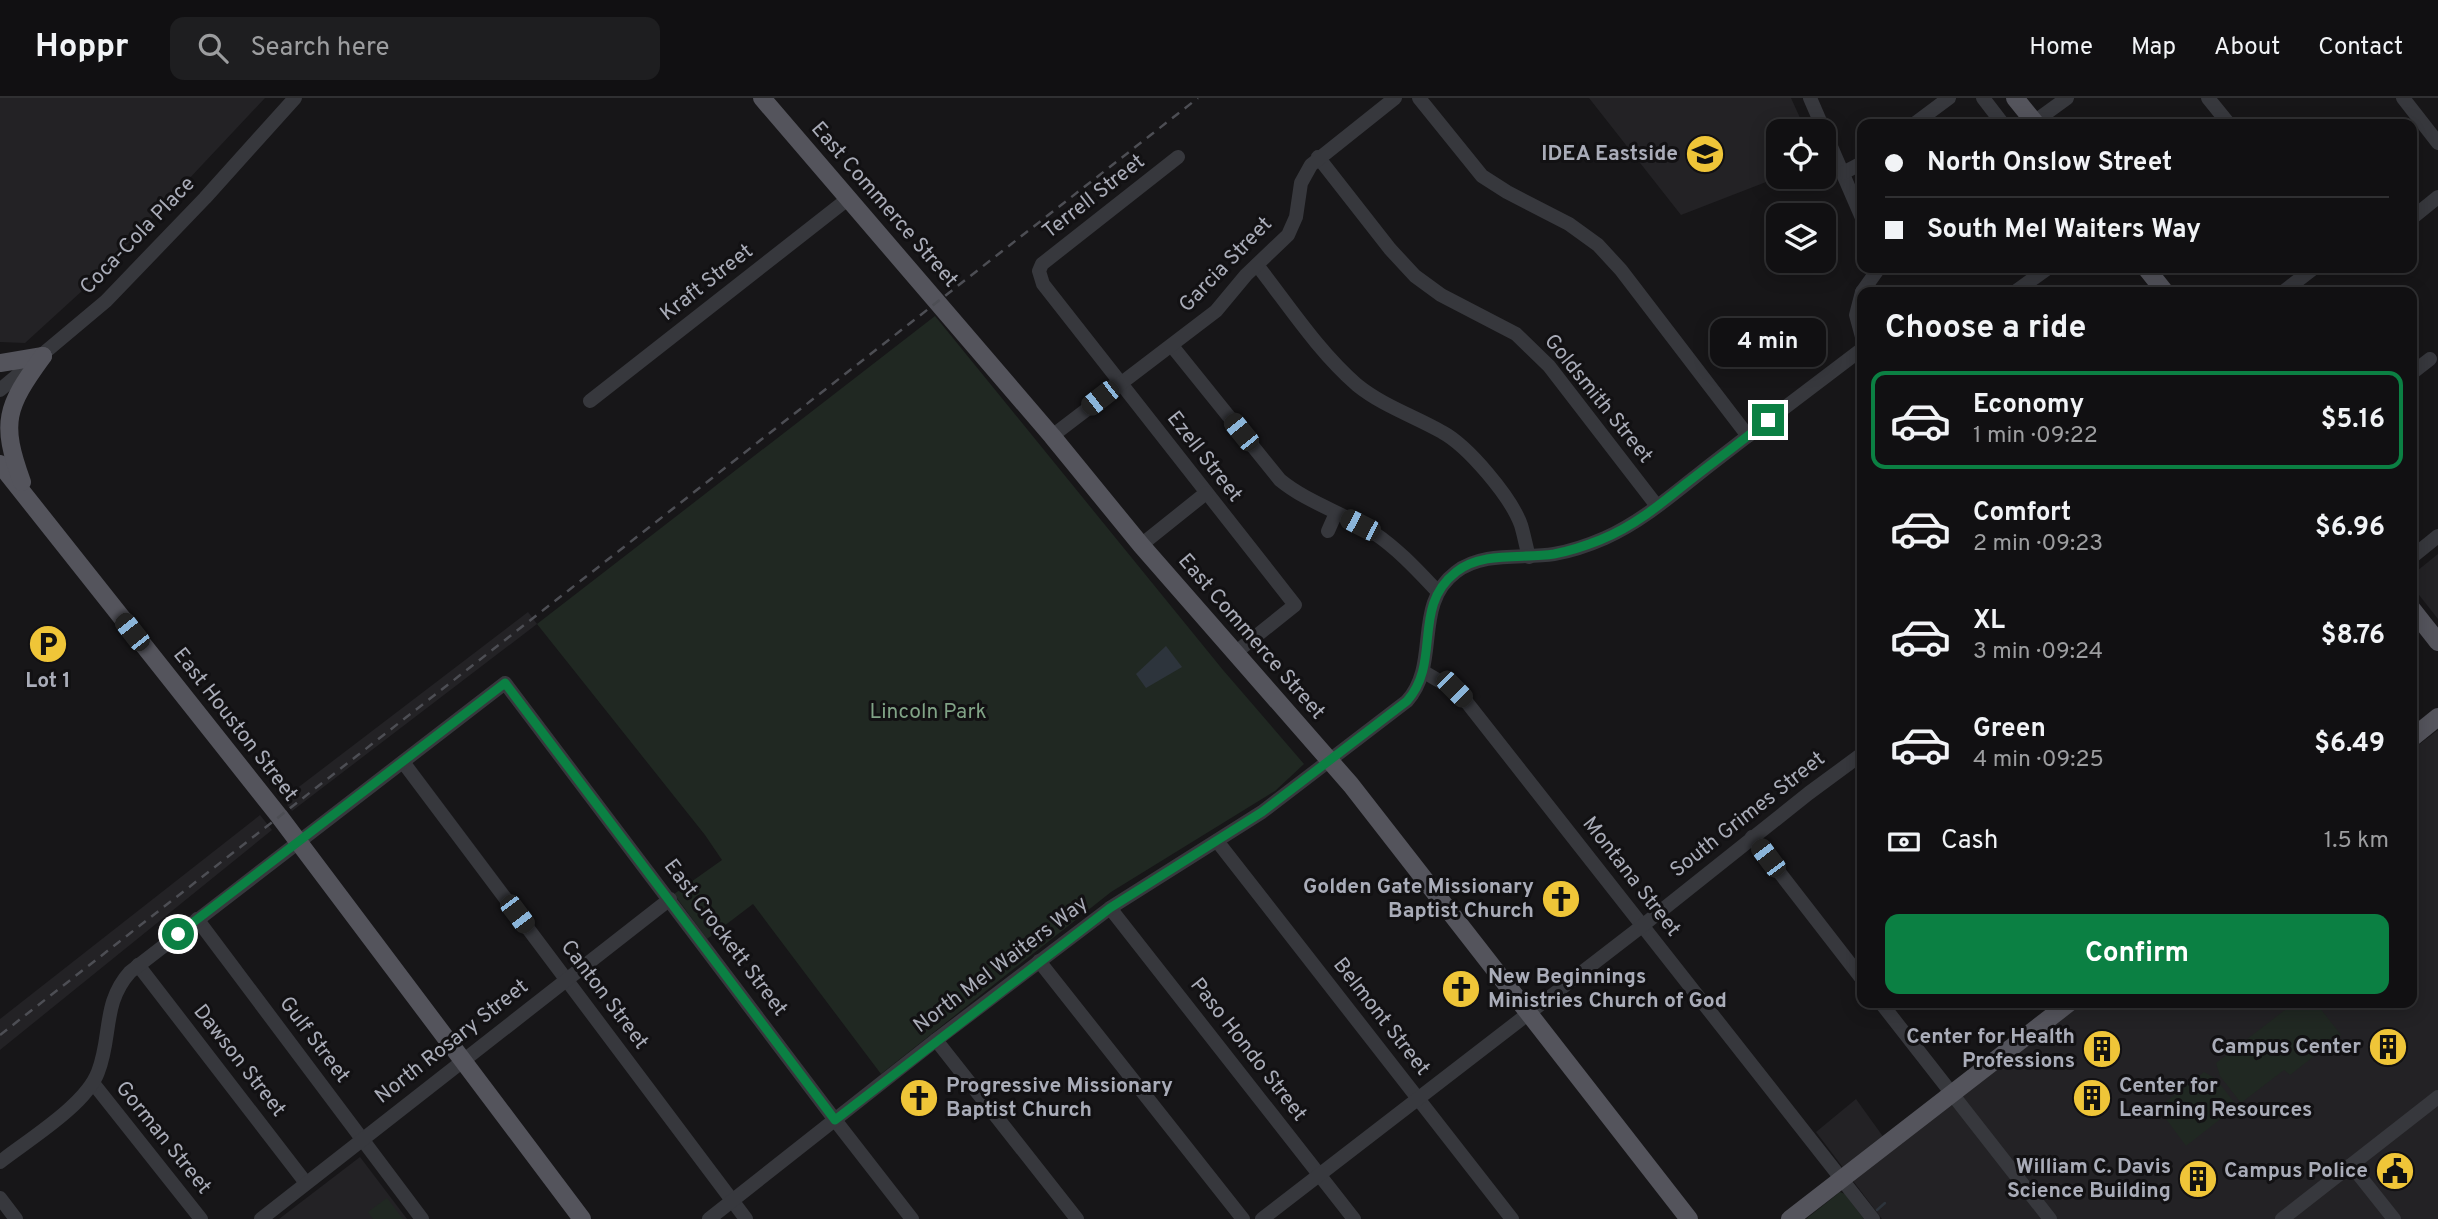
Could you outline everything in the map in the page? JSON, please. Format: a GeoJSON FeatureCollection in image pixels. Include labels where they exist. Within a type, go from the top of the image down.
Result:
{"type":"FeatureCollection","features":[{"type":"Feature","properties":{"kind":"main road","name":"East Commerce Street"},"geometry":{"type":"LineString","coordinates":[[762,98],[1052,436],[1141,545],[1360,796],[1689,1219]]}},
{"type":"Feature","properties":{"kind":"main road"},"geometry":{"type":"LineString","coordinates":[[2015,98],[2032,119]]}},
{"type":"Feature","properties":{"kind":"main road"},"geometry":{"type":"LineString","coordinates":[[2150,273],[2161,287]]}},
{"type":"Feature","properties":{"kind":"main road"},"geometry":{"type":"LineString","coordinates":[[0,363],[43,356]]}},
{"type":"Feature","properties":{"kind":"main road"},"geometry":{"type":"LineString","coordinates":[[30,502],[7,436],[9,413],[17,392],[43,356]]}},
{"type":"Feature","properties":{"kind":"main road","name":"East Houston Street"},"geometry":{"type":"LineString","coordinates":[[0,464],[298,842],[582,1219]]}},
{"type":"Feature","properties":{"kind":"main road"},"geometry":{"type":"LineString","coordinates":[[2417,615],[2438,642]]}},
{"type":"Feature","properties":{"kind":"main road"},"geometry":{"type":"LineString","coordinates":[[2417,734],[2438,717]]}},
{"type":"Feature","properties":{"kind":"main road"},"geometry":{"type":"LineString","coordinates":[[1790,1219],[2058,1008]]}},
{"type":"Feature","properties":{"kind":"street","name":"Coca-Cola Place"},"geometry":{"type":"LineString","coordinates":[[0,390],[106,301],[295,98]]}},
{"type":"Feature","properties":{"kind":"street","name":"Garcia Street"},"geometry":{"type":"LineString","coordinates":[[1052,436],[1216,311],[1288,235],[1296,217],[1301,183],[1305,173],[1318,157],[1395,98]]}},
{"type":"Feature","properties":{"kind":"street"},"geometry":{"type":"LineString","coordinates":[[1419,98],[1482,176],[1500,189],[1569,224],[1598,245],[1621,270],[1748,436]]}},
{"type":"Feature","properties":{"kind":"street"},"geometry":{"type":"LineString","coordinates":[[1810,98],[1857,206]]}},
{"type":"Feature","properties":{"kind":"street"},"geometry":{"type":"LineString","coordinates":[[1921,119],[1949,98]]}},
{"type":"Feature","properties":{"kind":"street"},"geometry":{"type":"LineString","coordinates":[[1983,98],[1999,119]]}},
{"type":"Feature","properties":{"kind":"street"},"geometry":{"type":"LineString","coordinates":[[2040,119],[2067,98]]}},
{"type":"Feature","properties":{"kind":"street"},"geometry":{"type":"LineString","coordinates":[[2208,98],[2225,119]]}},
{"type":"Feature","properties":{"kind":"street"},"geometry":{"type":"LineString","coordinates":[[2403,98],[2438,143]]}},
{"type":"Feature","properties":{"kind":"street","name":"Goldsmith Street"},"geometry":{"type":"LineString","coordinates":[[1318,157],[1390,249],[1415,276],[1441,295],[1503,326],[1533,348],[1657,506]]}},
{"type":"Feature","properties":{"kind":"street","name":"Terrell Street"},"geometry":{"type":"LineString","coordinates":[[1039,271],[1042,264],[1178,158]]}},
{"type":"Feature","properties":{"kind":"street"},"geometry":{"type":"LineString","coordinates":[[1843,173],[1857,166]]}},
{"type":"Feature","properties":{"kind":"street"},"geometry":{"type":"LineString","coordinates":[[2417,214],[2438,197]]}},
{"type":"Feature","properties":{"kind":"street","name":"Kraft Street"},"geometry":{"type":"LineString","coordinates":[[590,401],[849,198]]}},
{"type":"Feature","properties":{"kind":"street"},"geometry":{"type":"LineString","coordinates":[[1257,265],[1326,355],[1359,387],[1383,403],[1442,432],[1476,460],[1514,511],[1521,525],[1529,557]]}},
{"type":"Feature","properties":{"kind":"street","name":"Ezell Street"},"geometry":{"type":"LineString","coordinates":[[1039,271],[1043,284],[1295,605],[1235,653]]}},
{"type":"Feature","properties":{"kind":"street"},"geometry":{"type":"LineString","coordinates":[[2022,287],[2041,273]]}},
{"type":"Feature","properties":{"kind":"street"},"geometry":{"type":"LineString","coordinates":[[2289,287],[2308,273]]}},
{"type":"Feature","properties":{"kind":"street"},"geometry":{"type":"LineString","coordinates":[[1172,346],[1280,480],[1292,490],[1374,533],[1396,550],[1438,592]]}},
{"type":"Feature","properties":{"kind":"street"},"geometry":{"type":"LineString","coordinates":[[1424,672],[1428,621],[1438,592],[1457,571],[1485,560],[1555,554],[1620,531],[1657,506],[1857,353]]}},
{"type":"Feature","properties":{"kind":"street"},"geometry":{"type":"LineString","coordinates":[[2417,369],[2430,359]]}},
{"type":"Feature","properties":{"kind":"street"},"geometry":{"type":"LineString","coordinates":[[1141,545],[1206,493]]}},
{"type":"Feature","properties":{"kind":"street"},"geometry":{"type":"LineString","coordinates":[[1328,531],[1336,513]]}},
{"type":"Feature","properties":{"kind":"street"},"geometry":{"type":"LineString","coordinates":[[2417,553],[2438,536]]}},
{"type":"Feature","properties":{"kind":"street","name":"North Mel Waiters Way"},"geometry":{"type":"LineString","coordinates":[[709,1219],[936,1040],[1110,908],[1262,812],[1330,761],[1407,701],[1416,692],[1424,672]]}},
{"type":"Feature","properties":{"kind":"street","name":"Montana Street"},"geometry":{"type":"LineString","coordinates":[[1424,672],[1454,689],[1465,701],[1873,1219]]}},
{"type":"Feature","properties":{"kind":"street","name":"East Crockett Street"},"geometry":{"type":"LineString","coordinates":[[403,762],[505,683],[912,1219]]}},
{"type":"Feature","properties":{"kind":"street","name":"South Grimes Street"},"geometry":{"type":"LineString","coordinates":[[1262,1219],[1857,758]]}},
{"type":"Feature","properties":{"kind":"street"},"geometry":{"type":"LineString","coordinates":[[0,1162],[70,1108],[93,1083],[100,1064],[115,992],[138,965],[403,762]]}},
{"type":"Feature","properties":{"kind":"street","name":"Canton Street"},"geometry":{"type":"LineString","coordinates":[[403,762],[746,1219]]}},
{"type":"Feature","properties":{"kind":"street"},"geometry":{"type":"LineString","coordinates":[[1752,837],[1857,973]]}},
{"type":"Feature","properties":{"kind":"street","name":"Belmont Street"},"geometry":{"type":"LineString","coordinates":[[1217,841],[1512,1219]]}},
{"type":"Feature","properties":{"kind":"street","name":"North Rosary Street"},"geometry":{"type":"LineString","coordinates":[[261,1219],[670,899]]}},
{"type":"Feature","properties":{"kind":"street","name":"Paso Hondo Street"},"geometry":{"type":"LineString","coordinates":[[1110,908],[1354,1219]]}},
{"type":"Feature","properties":{"kind":"street","name":"Gulf Street"},"geometry":{"type":"LineString","coordinates":[[197,919],[422,1219]]}},
{"type":"Feature","properties":{"kind":"street"},"geometry":{"type":"LineString","coordinates":[[1039,961],[1243,1219]]}},
{"type":"Feature","properties":{"kind":"street","name":"Dawson Street"},"geometry":{"type":"LineString","coordinates":[[138,965],[306,1183]]}},
{"type":"Feature","properties":{"kind":"street"},"geometry":{"type":"LineString","coordinates":[[1885,1008],[2050,1219]]}},
{"type":"Feature","properties":{"kind":"street"},"geometry":{"type":"LineString","coordinates":[[936,1040],[1077,1219]]}},
{"type":"Feature","properties":{"kind":"street","name":"Gorman Street"},"geometry":{"type":"LineString","coordinates":[[93,1083],[201,1219]]}},
{"type":"Feature","properties":{"kind":"street"},"geometry":{"type":"LineString","coordinates":[[2282,1219],[2438,1097]]}},
{"type":"Feature","properties":{"kind":"street"},"geometry":{"type":"LineString","coordinates":[[2351,1165],[2394,1219]]}},
{"type":"Feature","properties":{"kind":"street"},"geometry":{"type":"LineString","coordinates":[[0,1198],[16,1219]]}},
{"type":"Feature","properties":{"kind":"shaded area"},"geometry":{"type":"Polygon","coordinates":[[[0,98],[265,98],[94,280],[25,343],[0,342],[0,98]]]}},
{"type":"Feature","properties":{"kind":"shaded area","name":"IDEA Eastside"},"geometry":{"type":"Polygon","coordinates":[[[1589,98],[1791,98],[1801,119],[1766,119],[1766,182],[1681,215],[1589,98]]]}},
{"type":"Feature","properties":{"kind":"shaded area"},"geometry":{"type":"Polygon","coordinates":[[[2438,554],[2438,619],[2417,592],[2417,571],[2438,554]]]}},
{"type":"Feature","properties":{"kind":"shaded area"},"geometry":{"type":"Polygon","coordinates":[[[528,612],[537,624],[292,811],[283,799],[528,612]]]}},
{"type":"Feature","properties":{"kind":"shaded area"},"geometry":{"type":"Polygon","coordinates":[[[1166,646],[1182,667],[1146,688],[1136,674],[1166,646]]]}},
{"type":"Feature","properties":{"kind":"shaded area"},"geometry":{"type":"Polygon","coordinates":[[[2438,730],[2438,1219],[1882,1219],[1816,1132],[1856,1099],[1892,1149],[2058,1008],[2417,1008],[2417,746],[2438,730]]]}},
{"type":"Feature","properties":{"kind":"shaded area"},"geometry":{"type":"Polygon","coordinates":[[[260,815],[272,830],[0,1050],[0,1019],[260,815]]]}},
{"type":"Feature","properties":{"kind":"shaded area"},"geometry":{"type":"Polygon","coordinates":[[[360,1157],[407,1219],[279,1219],[360,1157]]]}},
{"type":"Feature","properties":{"kind":"green space","name":"Lincoln Park"},"geometry":{"type":"Polygon","coordinates":[[[935,316],[1223,670],[1304,764],[1275,791],[1111,892],[881,1074],[753,904],[707,939],[674,894],[722,860],[537,624],[935,316]]]}},
{"type":"Feature","properties":{"kind":"green space"},"geometry":{"type":"Polygon","coordinates":[[[2288,1008],[2320,1008],[2341,1035],[2290,1075],[2284,1070],[2241,1103],[2220,1076],[2216,1063],[2288,1008]]]}},
{"type":"Feature","properties":{"kind":"green space"},"geometry":{"type":"Polygon","coordinates":[[[2204,1072],[2216,1079],[2237,1106],[2186,1146],[2158,1108],[2204,1072]]]}},
{"type":"Feature","properties":{"kind":"green space"},"geometry":{"type":"Polygon","coordinates":[[[1840,1192],[1845,1194],[1864,1219],[1806,1219],[1840,1192]]]}},
{"type":"Feature","properties":{"kind":"green space"},"geometry":{"type":"Polygon","coordinates":[[[387,1198],[403,1219],[373,1219],[368,1212],[387,1198]]]}},
{"type":"Feature","properties":{"kind":"waterway"},"geometry":{"type":"LineString","coordinates":[[1877,1210],[1885,1203]]}},
{"type":"Feature","properties":{"kind":"railway"},"geometry":{"type":"LineString","coordinates":[[0,1035],[1198,98]]}},
{"type":"Feature","properties":{"kind":"place","name":"IDEA Eastside"},"geometry":{"type":"Point","coordinates":[1705,154]}},
{"type":"Feature","properties":{"kind":"place","name":"Lot 1"},"geometry":{"type":"Point","coordinates":[48,644]}},
{"type":"Feature","properties":{"kind":"place","name":"Golden Gate Missionary Baptist Church"},"geometry":{"type":"Point","coordinates":[1561,899]}},
{"type":"Feature","properties":{"kind":"place","name":"New Beginnings Ministries Church of God"},"geometry":{"type":"Point","coordinates":[1461,989]}},
{"type":"Feature","properties":{"kind":"place","name":"Campus Center"},"geometry":{"type":"Point","coordinates":[2388,1047]}},
{"type":"Feature","properties":{"kind":"place","name":"Center for Health Professions"},"geometry":{"type":"Point","coordinates":[2102,1049]}},
{"type":"Feature","properties":{"kind":"place","name":"Progressive Missionary Baptist Church"},"geometry":{"type":"Point","coordinates":[919,1098]}},
{"type":"Feature","properties":{"kind":"place","name":"Center for Learning Resources"},"geometry":{"type":"Point","coordinates":[2092,1098]}},
{"type":"Feature","properties":{"kind":"place","name":"Campus Police"},"geometry":{"type":"Point","coordinates":[2395,1171]}},
{"type":"Feature","properties":{"kind":"place","name":"William C. Davis Science Building"},"geometry":{"type":"Point","coordinates":[2198,1179]}},
{"type":"Feature","properties":{"kind":"route"},"geometry":{"type":"LineString","coordinates":[[178,934],[505,683],[835,1120],[1110,908],[1262,812],[1407,701],[1416,692],[1424,672],[1432,605],[1438,592],[1457,571],[1478,561],[1555,554],[1586,546],[1620,531],[1657,506],[1768,420]]}}]}
